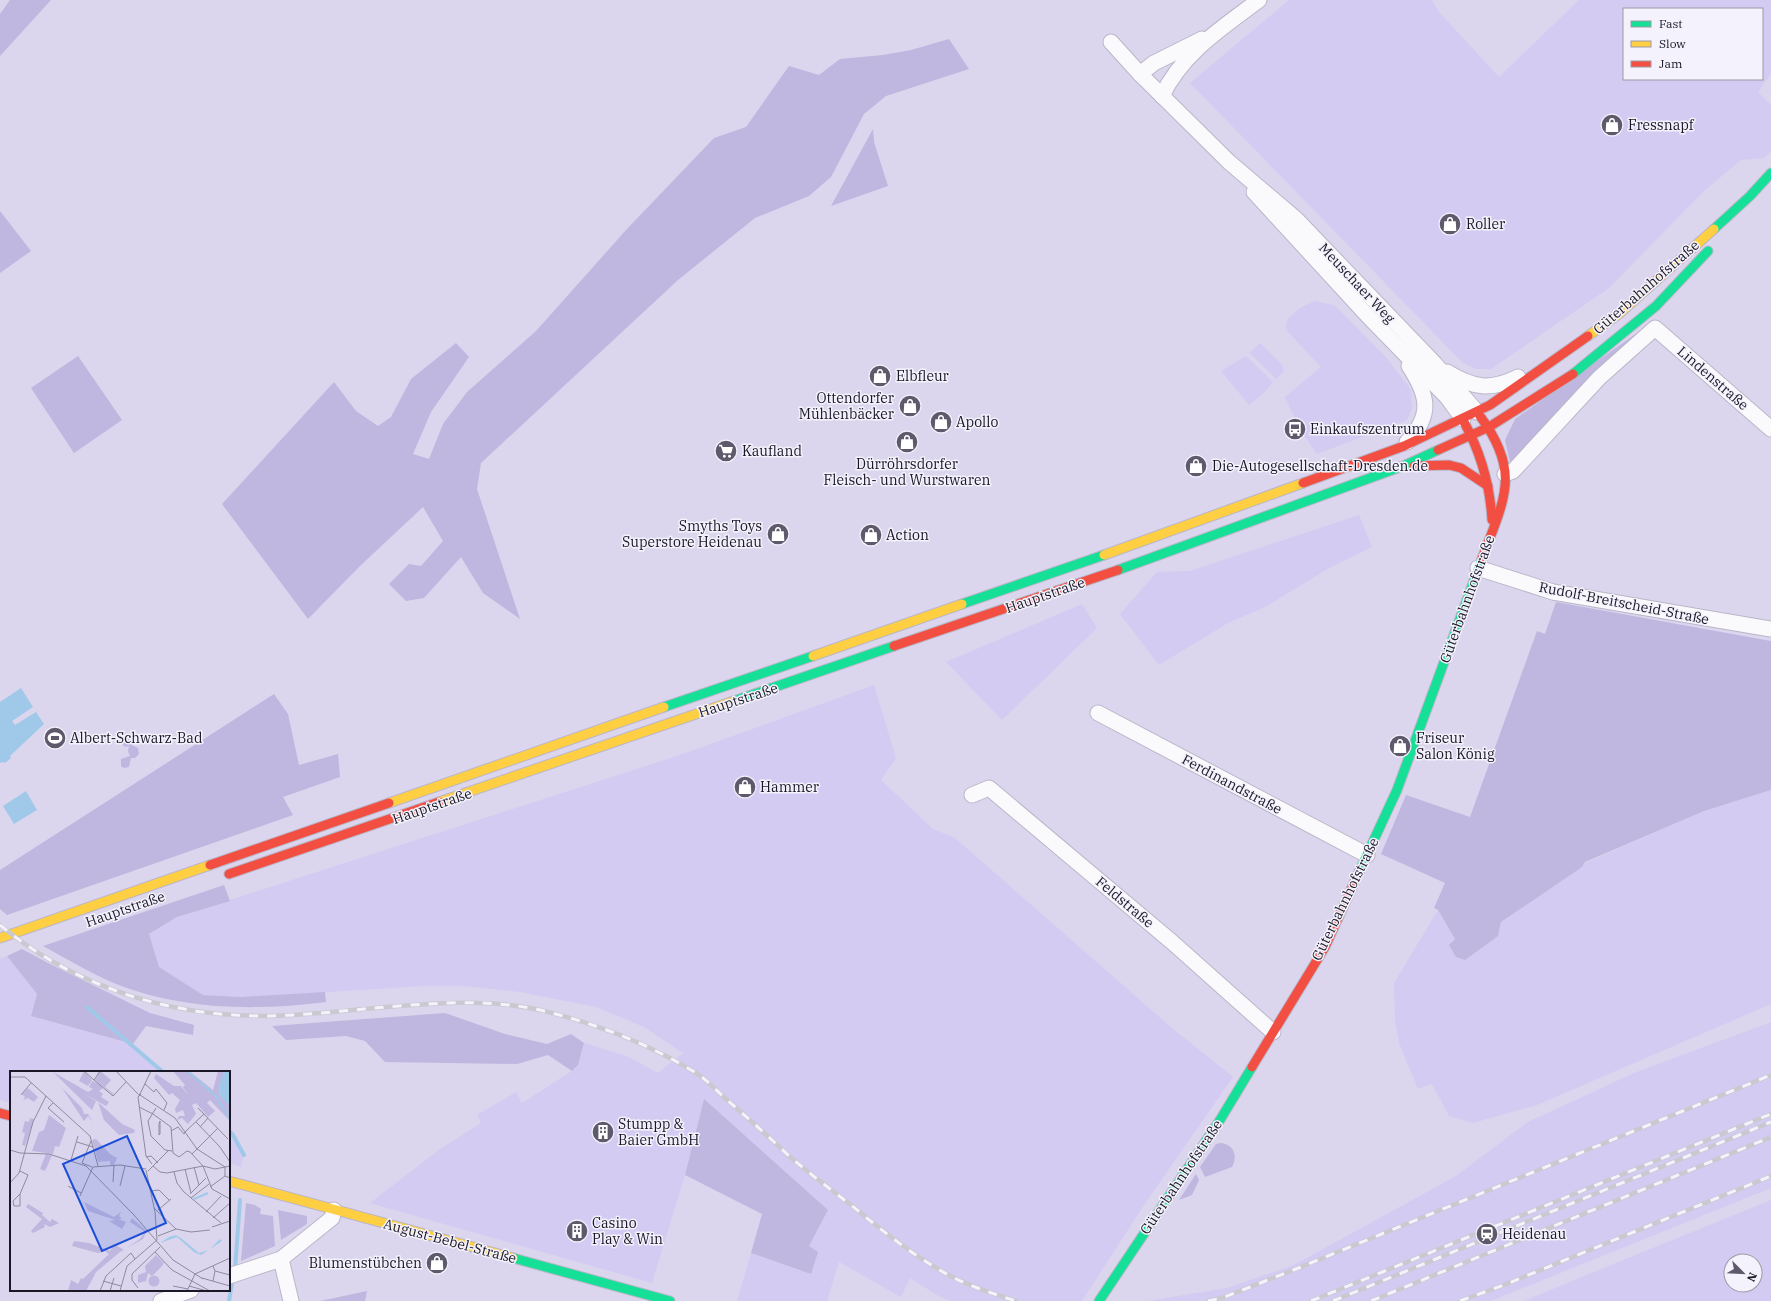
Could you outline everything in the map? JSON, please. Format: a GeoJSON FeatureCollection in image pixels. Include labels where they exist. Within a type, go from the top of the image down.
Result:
{"type":"FeatureCollection","features":[{"type":"Feature","properties":{"kind":"main road","name":"Güterbahnhofstraße"},"geometry":{"type":"LineString","coordinates":[[1721,234],[1750,196],[1771,173]]}},
{"type":"Feature","properties":{"kind":"main road","name":"Güterbahnhofstraße"},"geometry":{"type":"LineString","coordinates":[[1493,527],[1492,503],[1480,451],[1463,419],[1490,406],[1572,349],[1620,313],[1750,196]]}},
{"type":"Feature","properties":{"kind":"main road","name":"Güterbahnhofstraße"},"geometry":{"type":"LineString","coordinates":[[1488,427],[1568,378],[1622,335],[1656,306],[1712,247]]}},
{"type":"Feature","properties":{"kind":"main road","name":"Güterbahnhofstraße"},"geometry":{"type":"LineString","coordinates":[[1099,1301],[1143,1233],[1220,1120],[1325,947],[1397,790],[1506,489],[1505,474],[1497,443],[1477,412]]}},
{"type":"Feature","properties":{"kind":"main road","name":"Hauptstraße"},"geometry":{"type":"LineString","coordinates":[[0,938],[1163,534],[1404,446],[1463,419]]}},
{"type":"Feature","properties":{"kind":"main road","name":"Hauptstraße"},"geometry":{"type":"LineString","coordinates":[[220,878],[1162,555],[1403,466],[1488,427]]}},
{"type":"Feature","properties":{"kind":"main road"},"geometry":{"type":"LineString","coordinates":[[1403,466],[1449,465],[1461,468],[1488,486]]}},
{"type":"Feature","properties":{"kind":"main road"},"geometry":{"type":"LineString","coordinates":[[0,1113],[10,1116]]}},
{"type":"Feature","properties":{"kind":"main road","name":"August-Bebel-Straße"},"geometry":{"type":"LineString","coordinates":[[231,1182],[648,1298],[670,1301]]}},
{"type":"Feature","properties":{"kind":"street"},"geometry":{"type":"LineString","coordinates":[[1162,96],[1170,81],[1184,61],[1211,36],[1259,0]]}},
{"type":"Feature","properties":{"kind":"street"},"geometry":{"type":"LineString","coordinates":[[1140,74],[1154,62],[1211,36]]}},
{"type":"Feature","properties":{"kind":"street","name":"Meuschaer Weg"},"geometry":{"type":"LineString","coordinates":[[1111,42],[1140,74],[1230,162],[1296,219],[1435,364],[1477,412]]}},
{"type":"Feature","properties":{"kind":"street","name":"Meuschaer Weg"},"geometry":{"type":"LineString","coordinates":[[1230,162],[1263,203],[1391,340],[1447,397],[1463,419]]}},
{"type":"Feature","properties":{"kind":"street","name":"Lindenstraße"},"geometry":{"type":"LineString","coordinates":[[1505,474],[1513,471],[1599,378],[1655,328],[1771,429]]}},
{"type":"Feature","properties":{"kind":"street"},"geometry":{"type":"LineString","coordinates":[[1391,340],[1416,377],[1426,402],[1422,422],[1404,446]]}},
{"type":"Feature","properties":{"kind":"street"},"geometry":{"type":"LineString","coordinates":[[1435,364],[1466,383],[1475,386],[1490,387],[1507,382],[1572,349]]}},
{"type":"Feature","properties":{"kind":"street","name":"Rudolf-Breitscheid-Straße"},"geometry":{"type":"LineString","coordinates":[[1478,568],[1552,592],[1771,629]]}},
{"type":"Feature","properties":{"kind":"street","name":"Ferdinandstraße"},"geometry":{"type":"LineString","coordinates":[[1098,713],[1367,855]]}},
{"type":"Feature","properties":{"kind":"street","name":"Feldstraße"},"geometry":{"type":"LineString","coordinates":[[972,795],[989,788],[1172,942],[1273,1032]]}},
{"type":"Feature","properties":{"kind":"street"},"geometry":{"type":"LineString","coordinates":[[235,1274],[281,1259],[332,1218],[334,1210]]}},
{"type":"Feature","properties":{"kind":"street"},"geometry":{"type":"LineString","coordinates":[[281,1259],[291,1301]]}},
{"type":"Feature","properties":{"kind":"street"},"geometry":{"type":"LineString","coordinates":[[161,1301],[188,1291]]}},
{"type":"Feature","properties":{"kind":"shaded area"},"geometry":{"type":"Polygon","coordinates":[[[10,0],[51,0],[0,56],[0,14],[10,0]]]}},
{"type":"Feature","properties":{"kind":"shaded area"},"geometry":{"type":"Polygon","coordinates":[[[1289,0],[1432,0],[1439,12],[1499,77],[1579,0],[1771,0],[1771,74],[1758,92],[1771,105],[1771,151],[1764,158],[1741,160],[1705,190],[1609,288],[1491,369],[1476,369],[1463,363],[1190,83],[1289,0]]]}},
{"type":"Feature","properties":{"kind":"shaded area"},"geometry":{"type":"Polygon","coordinates":[[[949,39],[969,69],[886,96],[864,114],[831,177],[809,196],[755,218],[678,280],[481,463],[477,489],[520,619],[483,593],[461,557],[424,598],[406,601],[389,584],[409,564],[421,566],[443,541],[423,507],[360,566],[308,619],[222,504],[334,382],[356,411],[378,426],[391,417],[411,379],[456,343],[469,357],[431,412],[413,454],[429,459],[443,424],[467,392],[536,331],[626,230],[714,138],[746,127],[789,66],[819,75],[840,59],[883,55],[911,50],[949,39]]]}},
{"type":"Feature","properties":{"kind":"shaded area"},"geometry":{"type":"Polygon","coordinates":[[[873,129],[874,142],[888,186],[831,206],[873,129]]]}},
{"type":"Feature","properties":{"kind":"shaded area"},"geometry":{"type":"Polygon","coordinates":[[[0,211],[31,251],[0,273],[0,211]]]}},
{"type":"Feature","properties":{"kind":"shaded area"},"geometry":{"type":"Polygon","coordinates":[[[1315,301],[1334,305],[1385,356],[1411,390],[1412,408],[1407,420],[1317,454],[1301,431],[1285,397],[1321,367],[1288,332],[1286,326],[1288,319],[1300,308],[1315,301]]]}},
{"type":"Feature","properties":{"kind":"shaded area"},"geometry":{"type":"Polygon","coordinates":[[[1651,323],[1594,375],[1510,462],[1505,440],[1515,419],[1651,323]]]}},
{"type":"Feature","properties":{"kind":"shaded area"},"geometry":{"type":"Polygon","coordinates":[[[1260,343],[1283,366],[1283,372],[1276,379],[1250,353],[1260,343]]]}},
{"type":"Feature","properties":{"kind":"shaded area"},"geometry":{"type":"Polygon","coordinates":[[[78,356],[122,420],[74,453],[31,388],[78,356]]]}},
{"type":"Feature","properties":{"kind":"shaded area"},"geometry":{"type":"Polygon","coordinates":[[[1246,356],[1273,382],[1264,393],[1249,405],[1221,371],[1246,356]]]}},
{"type":"Feature","properties":{"kind":"shaded area"},"geometry":{"type":"Polygon","coordinates":[[[1359,515],[1372,547],[1329,568],[1265,607],[1228,623],[1159,665],[1120,614],[1157,572],[1190,571],[1359,515]]]}},
{"type":"Feature","properties":{"kind":"shaded area"},"geometry":{"type":"Polygon","coordinates":[[[1556,602],[1771,641],[1771,790],[1704,811],[1585,862],[1582,867],[1501,922],[1498,936],[1465,960],[1456,957],[1449,945],[1455,939],[1438,910],[1434,908],[1445,883],[1381,854],[1406,795],[1470,817],[1537,631],[1545,634],[1556,602]]]}},
{"type":"Feature","properties":{"kind":"shaded area"},"geometry":{"type":"Polygon","coordinates":[[[1082,604],[1097,628],[1002,720],[946,662],[1082,604]]]}},
{"type":"Feature","properties":{"kind":"shaded area"},"geometry":{"type":"Polygon","coordinates":[[[874,685],[896,758],[881,780],[933,829],[955,838],[1173,1029],[1233,1077],[1146,1202],[1082,1301],[949,1301],[910,1278],[901,1297],[839,1262],[827,1301],[737,1301],[751,1253],[811,1274],[809,1246],[828,1210],[704,1100],[685,1175],[652,1283],[370,1203],[440,1149],[481,1123],[477,1115],[516,1092],[522,1103],[572,1071],[578,1065],[584,1043],[629,1057],[658,1073],[683,1053],[644,1027],[596,1007],[520,992],[464,986],[423,986],[266,996],[241,997],[203,995],[159,967],[149,934],[177,917],[680,755],[874,685]]]}},
{"type":"Feature","properties":{"kind":"shaded area"},"geometry":{"type":"Polygon","coordinates":[[[274,694],[288,714],[299,765],[338,754],[340,777],[283,797],[293,815],[7,915],[0,909],[0,870],[274,694]]]}},
{"type":"Feature","properties":{"kind":"shaded area"},"geometry":{"type":"Polygon","coordinates":[[[131,738],[132,745],[138,748],[139,754],[135,758],[131,758],[129,767],[124,768],[121,766],[121,759],[130,756],[128,751],[129,746],[125,747],[121,743],[131,738]]]}},
{"type":"Feature","properties":{"kind":"shaded area"},"geometry":{"type":"Polygon","coordinates":[[[1771,790],[1771,1004],[1537,1105],[1473,1123],[1449,1116],[1432,1084],[1418,1089],[1399,1043],[1395,1021],[1394,983],[1438,910],[1455,939],[1449,945],[1498,936],[1501,922],[1585,863],[1704,811],[1771,790]]]}},
{"type":"Feature","properties":{"kind":"shaded area"},"geometry":{"type":"Polygon","coordinates":[[[224,885],[230,901],[177,917],[149,934],[159,967],[203,995],[241,997],[325,992],[326,1002],[273,1007],[246,1007],[220,1006],[167,999],[141,993],[116,984],[88,971],[43,946],[224,885]]]}},
{"type":"Feature","properties":{"kind":"shaded area"},"geometry":{"type":"Polygon","coordinates":[[[22,949],[150,1013],[194,1025],[193,1035],[146,1026],[133,1044],[31,1016],[37,994],[7,956],[22,949]]]}},
{"type":"Feature","properties":{"kind":"shaded area"},"geometry":{"type":"Polygon","coordinates":[[[7,956],[37,994],[31,1016],[133,1044],[163,1071],[10,1071],[10,1103],[0,1100],[0,958],[7,956]]]}},
{"type":"Feature","properties":{"kind":"shaded area"},"geometry":{"type":"Polygon","coordinates":[[[445,1013],[505,1034],[547,1044],[571,1034],[584,1043],[578,1065],[572,1071],[548,1055],[517,1064],[385,1062],[365,1041],[346,1036],[286,1040],[272,1026],[445,1013]]]}},
{"type":"Feature","properties":{"kind":"shaded area"},"geometry":{"type":"Polygon","coordinates":[[[1771,1022],[1771,1188],[1491,1301],[1147,1301],[1227,1288],[1294,1265],[1456,1176],[1528,1122],[1634,1073],[1771,1022]]]}},
{"type":"Feature","properties":{"kind":"shaded area"},"geometry":{"type":"Polygon","coordinates":[[[704,1099],[828,1210],[809,1246],[818,1252],[811,1274],[751,1253],[762,1214],[685,1175],[704,1099]]]}},
{"type":"Feature","properties":{"kind":"shaded area"},"geometry":{"type":"Polygon","coordinates":[[[230,1130],[234,1133],[244,1155],[241,1167],[230,1163],[230,1130]]]}},
{"type":"Feature","properties":{"kind":"shaded area"},"geometry":{"type":"Polygon","coordinates":[[[1220,1143],[1232,1148],[1235,1155],[1234,1163],[1232,1167],[1205,1177],[1200,1167],[1216,1144],[1220,1143]]]}},
{"type":"Feature","properties":{"kind":"shaded area"},"geometry":{"type":"Polygon","coordinates":[[[1196,1174],[1199,1180],[1192,1195],[1179,1200],[1196,1174]]]}},
{"type":"Feature","properties":{"kind":"shaded area"},"geometry":{"type":"Polygon","coordinates":[[[1771,1200],[1771,1301],[1524,1301],[1606,1267],[1771,1200]]]}},
{"type":"Feature","properties":{"kind":"shaded area"},"geometry":{"type":"Polygon","coordinates":[[[246,1203],[255,1205],[261,1209],[260,1214],[273,1216],[275,1246],[241,1261],[246,1203]]]}},
{"type":"Feature","properties":{"kind":"shaded area"},"geometry":{"type":"Polygon","coordinates":[[[278,1210],[307,1216],[307,1224],[281,1240],[278,1210]]]}},
{"type":"Feature","properties":{"kind":"shaded area"},"geometry":{"type":"Polygon","coordinates":[[[367,1291],[365,1301],[320,1301],[367,1291]]]}},
{"type":"Feature","properties":{"kind":"water"},"geometry":{"type":"Polygon","coordinates":[[[21,688],[33,707],[12,721],[15,725],[36,712],[44,724],[10,756],[11,758],[5,763],[0,763],[0,702],[21,688]]]}},
{"type":"Feature","properties":{"kind":"water"},"geometry":{"type":"Polygon","coordinates":[[[26,791],[37,810],[14,824],[3,806],[26,791]]]}},
{"type":"Feature","properties":{"kind":"waterway"},"geometry":{"type":"LineString","coordinates":[[87,1007],[162,1071]]}},
{"type":"Feature","properties":{"kind":"waterway"},"geometry":{"type":"LineString","coordinates":[[230,1132],[244,1155]]}},
{"type":"Feature","properties":{"kind":"waterway"},"geometry":{"type":"LineString","coordinates":[[235,1270],[240,1200]]}},
{"type":"Feature","properties":{"kind":"waterway"},"geometry":{"type":"LineString","coordinates":[[229,1301],[233,1278]]}},
{"type":"Feature","properties":{"kind":"railway"},"geometry":{"type":"LineString","coordinates":[[0,925],[25,944],[80,976],[140,999],[202,1012],[250,1016],[315,1013],[431,1004],[500,1004],[544,1011],[564,1016],[622,1036],[660,1053],[700,1076],[789,1156],[907,1249],[943,1272],[961,1281],[1016,1301]]}},
{"type":"Feature","properties":{"kind":"railway"},"geometry":{"type":"LineString","coordinates":[[1208,1301],[1222,1298],[1296,1269],[1771,1075]]}},
{"type":"Feature","properties":{"kind":"railway"},"geometry":{"type":"LineString","coordinates":[[1311,1301],[1771,1114]]}},
{"type":"Feature","properties":{"kind":"railway"},"geometry":{"type":"LineString","coordinates":[[1333,1301],[1771,1122]]}},
{"type":"Feature","properties":{"kind":"railway"},"geometry":{"type":"LineString","coordinates":[[1371,1301],[1771,1137]]}},
{"type":"Feature","properties":{"kind":"railway"},"geometry":{"type":"LineString","coordinates":[[1460,1301],[1504,1285],[1771,1176]]}},
{"type":"Feature","properties":{"kind":"traffic: fast"},"geometry":{"type":"LineString","coordinates":[[1714,229],[1750,196],[1771,173]]}},
{"type":"Feature","properties":{"kind":"traffic: fast"},"geometry":{"type":"LineString","coordinates":[[1573,374],[1656,306],[1708,251]]}},
{"type":"Feature","properties":{"kind":"traffic: fast"},"geometry":{"type":"LineString","coordinates":[[1118,570],[1403,466],[1438,450]]}},
{"type":"Feature","properties":{"kind":"traffic: fast"},"geometry":{"type":"LineString","coordinates":[[962,604],[1104,555]]}},
{"type":"Feature","properties":{"kind":"traffic: fast"},"geometry":{"type":"LineString","coordinates":[[1359,872],[1397,790],[1482,559]]}},
{"type":"Feature","properties":{"kind":"traffic: fast"},"geometry":{"type":"LineString","coordinates":[[734,701],[894,646]]}},
{"type":"Feature","properties":{"kind":"traffic: fast"},"geometry":{"type":"LineString","coordinates":[[664,707],[813,656]]}},
{"type":"Feature","properties":{"kind":"traffic: fast"},"geometry":{"type":"LineString","coordinates":[[1099,1301],[1220,1120],[1252,1067]]}},
{"type":"Feature","properties":{"kind":"traffic: fast"},"geometry":{"type":"LineString","coordinates":[[513,1258],[670,1301]]}},
{"type":"Feature","properties":{"kind":"traffic: slow"},"geometry":{"type":"LineString","coordinates":[[1588,336],[1620,313],[1714,229]]}},
{"type":"Feature","properties":{"kind":"traffic: slow"},"geometry":{"type":"LineString","coordinates":[[1104,555],[1303,483]]}},
{"type":"Feature","properties":{"kind":"traffic: slow"},"geometry":{"type":"LineString","coordinates":[[813,656],[962,604]]}},
{"type":"Feature","properties":{"kind":"traffic: slow"},"geometry":{"type":"LineString","coordinates":[[439,802],[734,701]]}},
{"type":"Feature","properties":{"kind":"traffic: slow"},"geometry":{"type":"LineString","coordinates":[[389,803],[664,707]]}},
{"type":"Feature","properties":{"kind":"traffic: slow"},"geometry":{"type":"LineString","coordinates":[[0,938],[210,865]]}},
{"type":"Feature","properties":{"kind":"traffic: slow"},"geometry":{"type":"LineString","coordinates":[[230,1181],[513,1258]]}},
{"type":"Feature","properties":{"kind":"traffic: jam"},"geometry":{"type":"LineString","coordinates":[[1303,483],[1404,446],[1490,405],[1588,336]]}},
{"type":"Feature","properties":{"kind":"traffic: jam"},"geometry":{"type":"LineString","coordinates":[[1438,450],[1489,427],[1573,374]]}},
{"type":"Feature","properties":{"kind":"traffic: jam"},"geometry":{"type":"LineString","coordinates":[[1480,416],[1493,436],[1501,454],[1505,470],[1505,486],[1502,502],[1482,559]]}},
{"type":"Feature","properties":{"kind":"traffic: jam"},"geometry":{"type":"LineString","coordinates":[[1464,422],[1475,445],[1484,470],[1492,520]]}},
{"type":"Feature","properties":{"kind":"traffic: jam"},"geometry":{"type":"LineString","coordinates":[[1414,466],[1449,465],[1461,468],[1488,486]]}},
{"type":"Feature","properties":{"kind":"traffic: jam"},"geometry":{"type":"LineString","coordinates":[[894,646],[1118,570]]}},
{"type":"Feature","properties":{"kind":"traffic: jam"},"geometry":{"type":"LineString","coordinates":[[229,874],[439,802]]}},
{"type":"Feature","properties":{"kind":"traffic: jam"},"geometry":{"type":"LineString","coordinates":[[210,865],[389,803]]}},
{"type":"Feature","properties":{"kind":"traffic: jam"},"geometry":{"type":"LineString","coordinates":[[1252,1067],[1325,947],[1359,872]]}},
{"type":"Feature","properties":{"kind":"traffic: jam"},"geometry":{"type":"LineString","coordinates":[[0,1113],[10,1116]]}},
{"type":"Feature","properties":{"kind":"place","name":"Fressnapf"},"geometry":{"type":"Point","coordinates":[1612,125]}},
{"type":"Feature","properties":{"kind":"place","name":"Roller"},"geometry":{"type":"Point","coordinates":[1450,224]}},
{"type":"Feature","properties":{"kind":"place","name":"Elbfleur"},"geometry":{"type":"Point","coordinates":[880,376]}},
{"type":"Feature","properties":{"kind":"place","name":"Ottendorfer Mühlenbäcker"},"geometry":{"type":"Point","coordinates":[910,406]}},
{"type":"Feature","properties":{"kind":"place","name":"Apollo"},"geometry":{"type":"Point","coordinates":[941,422]}},
{"type":"Feature","properties":{"kind":"place","name":"Einkaufszentrum"},"geometry":{"type":"Point","coordinates":[1295,429]}},
{"type":"Feature","properties":{"kind":"place","name":"Dürröhrsdorfer Fleisch- und Wurstwaren"},"geometry":{"type":"Point","coordinates":[907,442]}},
{"type":"Feature","properties":{"kind":"place","name":"Kaufland"},"geometry":{"type":"Point","coordinates":[726,451]}},
{"type":"Feature","properties":{"kind":"place","name":"Die-Autogesellschaft-Dresden.de"},"geometry":{"type":"Point","coordinates":[1196,466]}},
{"type":"Feature","properties":{"kind":"place","name":"Smyths Toys Superstore Heidenau"},"geometry":{"type":"Point","coordinates":[778,534]}},
{"type":"Feature","properties":{"kind":"place","name":"Action"},"geometry":{"type":"Point","coordinates":[871,535]}},
{"type":"Feature","properties":{"kind":"place","name":"Albert-Schwarz-Bad"},"geometry":{"type":"Point","coordinates":[55,738]}},
{"type":"Feature","properties":{"kind":"place","name":"Friseur Salon König"},"geometry":{"type":"Point","coordinates":[1400,746]}},
{"type":"Feature","properties":{"kind":"place","name":"Hammer"},"geometry":{"type":"Point","coordinates":[745,787]}},
{"type":"Feature","properties":{"kind":"place","name":"Stumpp & Baier GmbH"},"geometry":{"type":"Point","coordinates":[603,1132]}},
{"type":"Feature","properties":{"kind":"place","name":"Casino Play & Win"},"geometry":{"type":"Point","coordinates":[577,1231]}},
{"type":"Feature","properties":{"kind":"place","name":"Heidenau"},"geometry":{"type":"Point","coordinates":[1487,1234]}},
{"type":"Feature","properties":{"kind":"place","name":"Blumenstübchen"},"geometry":{"type":"Point","coordinates":[437,1263]}}]}
